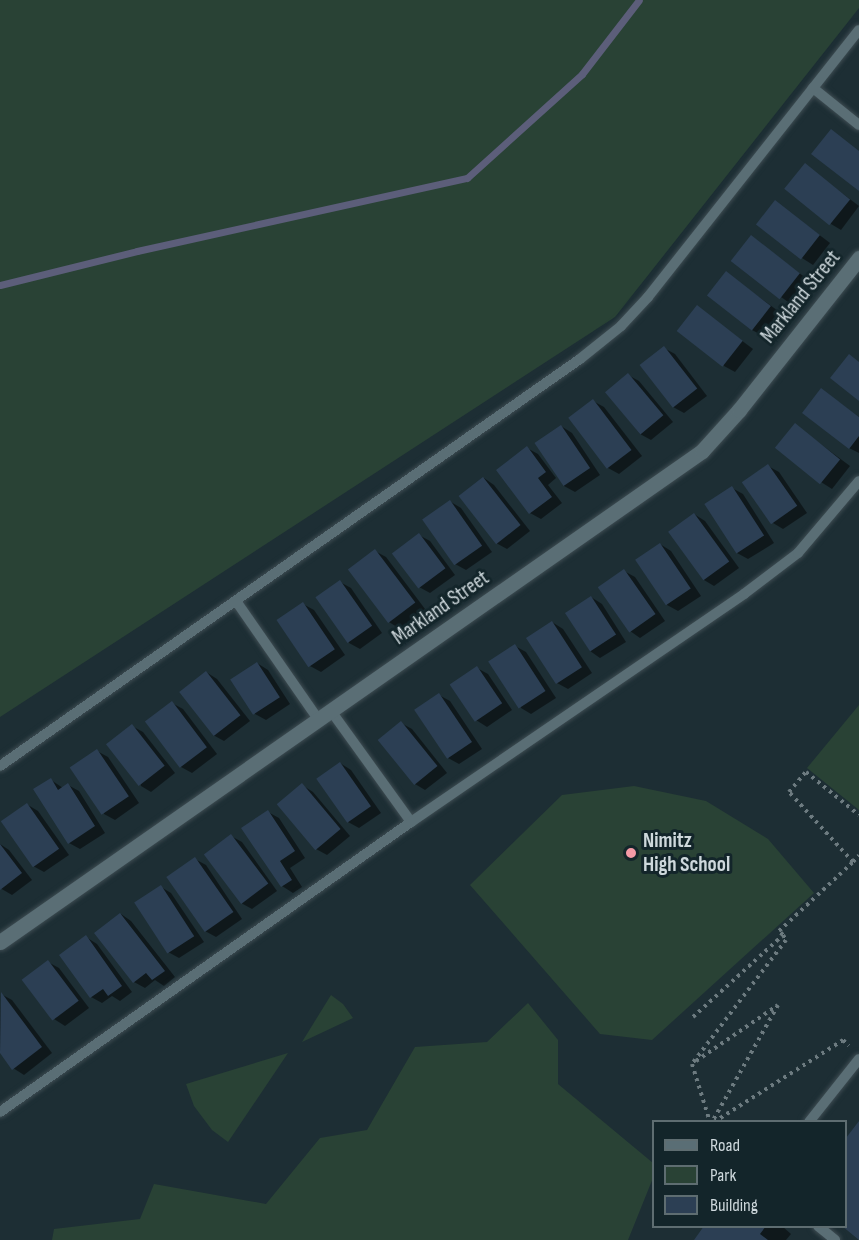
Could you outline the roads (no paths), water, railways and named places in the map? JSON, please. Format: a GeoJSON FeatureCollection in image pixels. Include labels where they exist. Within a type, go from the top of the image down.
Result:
{"type":"FeatureCollection","features":[{"type":"Feature","properties":{"kind":"street","name":"Markland Street"},"geometry":{"type":"LineString","coordinates":[[0,942],[702,451],[739,410],[859,258]]}},
{"type":"Feature","properties":{"kind":"lane"},"geometry":{"type":"LineString","coordinates":[[0,766],[580,359],[621,326],[648,297],[859,30]]}},
{"type":"Feature","properties":{"kind":"lane"},"geometry":{"type":"LineString","coordinates":[[813,88],[859,125]]}},
{"type":"Feature","properties":{"kind":"lane"},"geometry":{"type":"LineString","coordinates":[[0,1112],[411,822],[744,594],[798,554],[859,481]]}},
{"type":"Feature","properties":{"kind":"lane"},"geometry":{"type":"LineString","coordinates":[[236,601],[411,822]]}},
{"type":"Feature","properties":{"kind":"lane"},"geometry":{"type":"LineString","coordinates":[[811,1120],[859,1059]]}},
{"type":"Feature","properties":{"kind":"lane"},"geometry":{"type":"LineString","coordinates":[[819,1228],[835,1240]]}},
{"type":"Feature","properties":{"kind":"waterway"},"geometry":{"type":"LineString","coordinates":[[0,285],[137,251],[467,178],[582,74],[639,0]]}},
{"type":"Feature","properties":{"kind":"place","name":"Nimitz High School"},"geometry":{"type":"Point","coordinates":[631,853]}}]}
